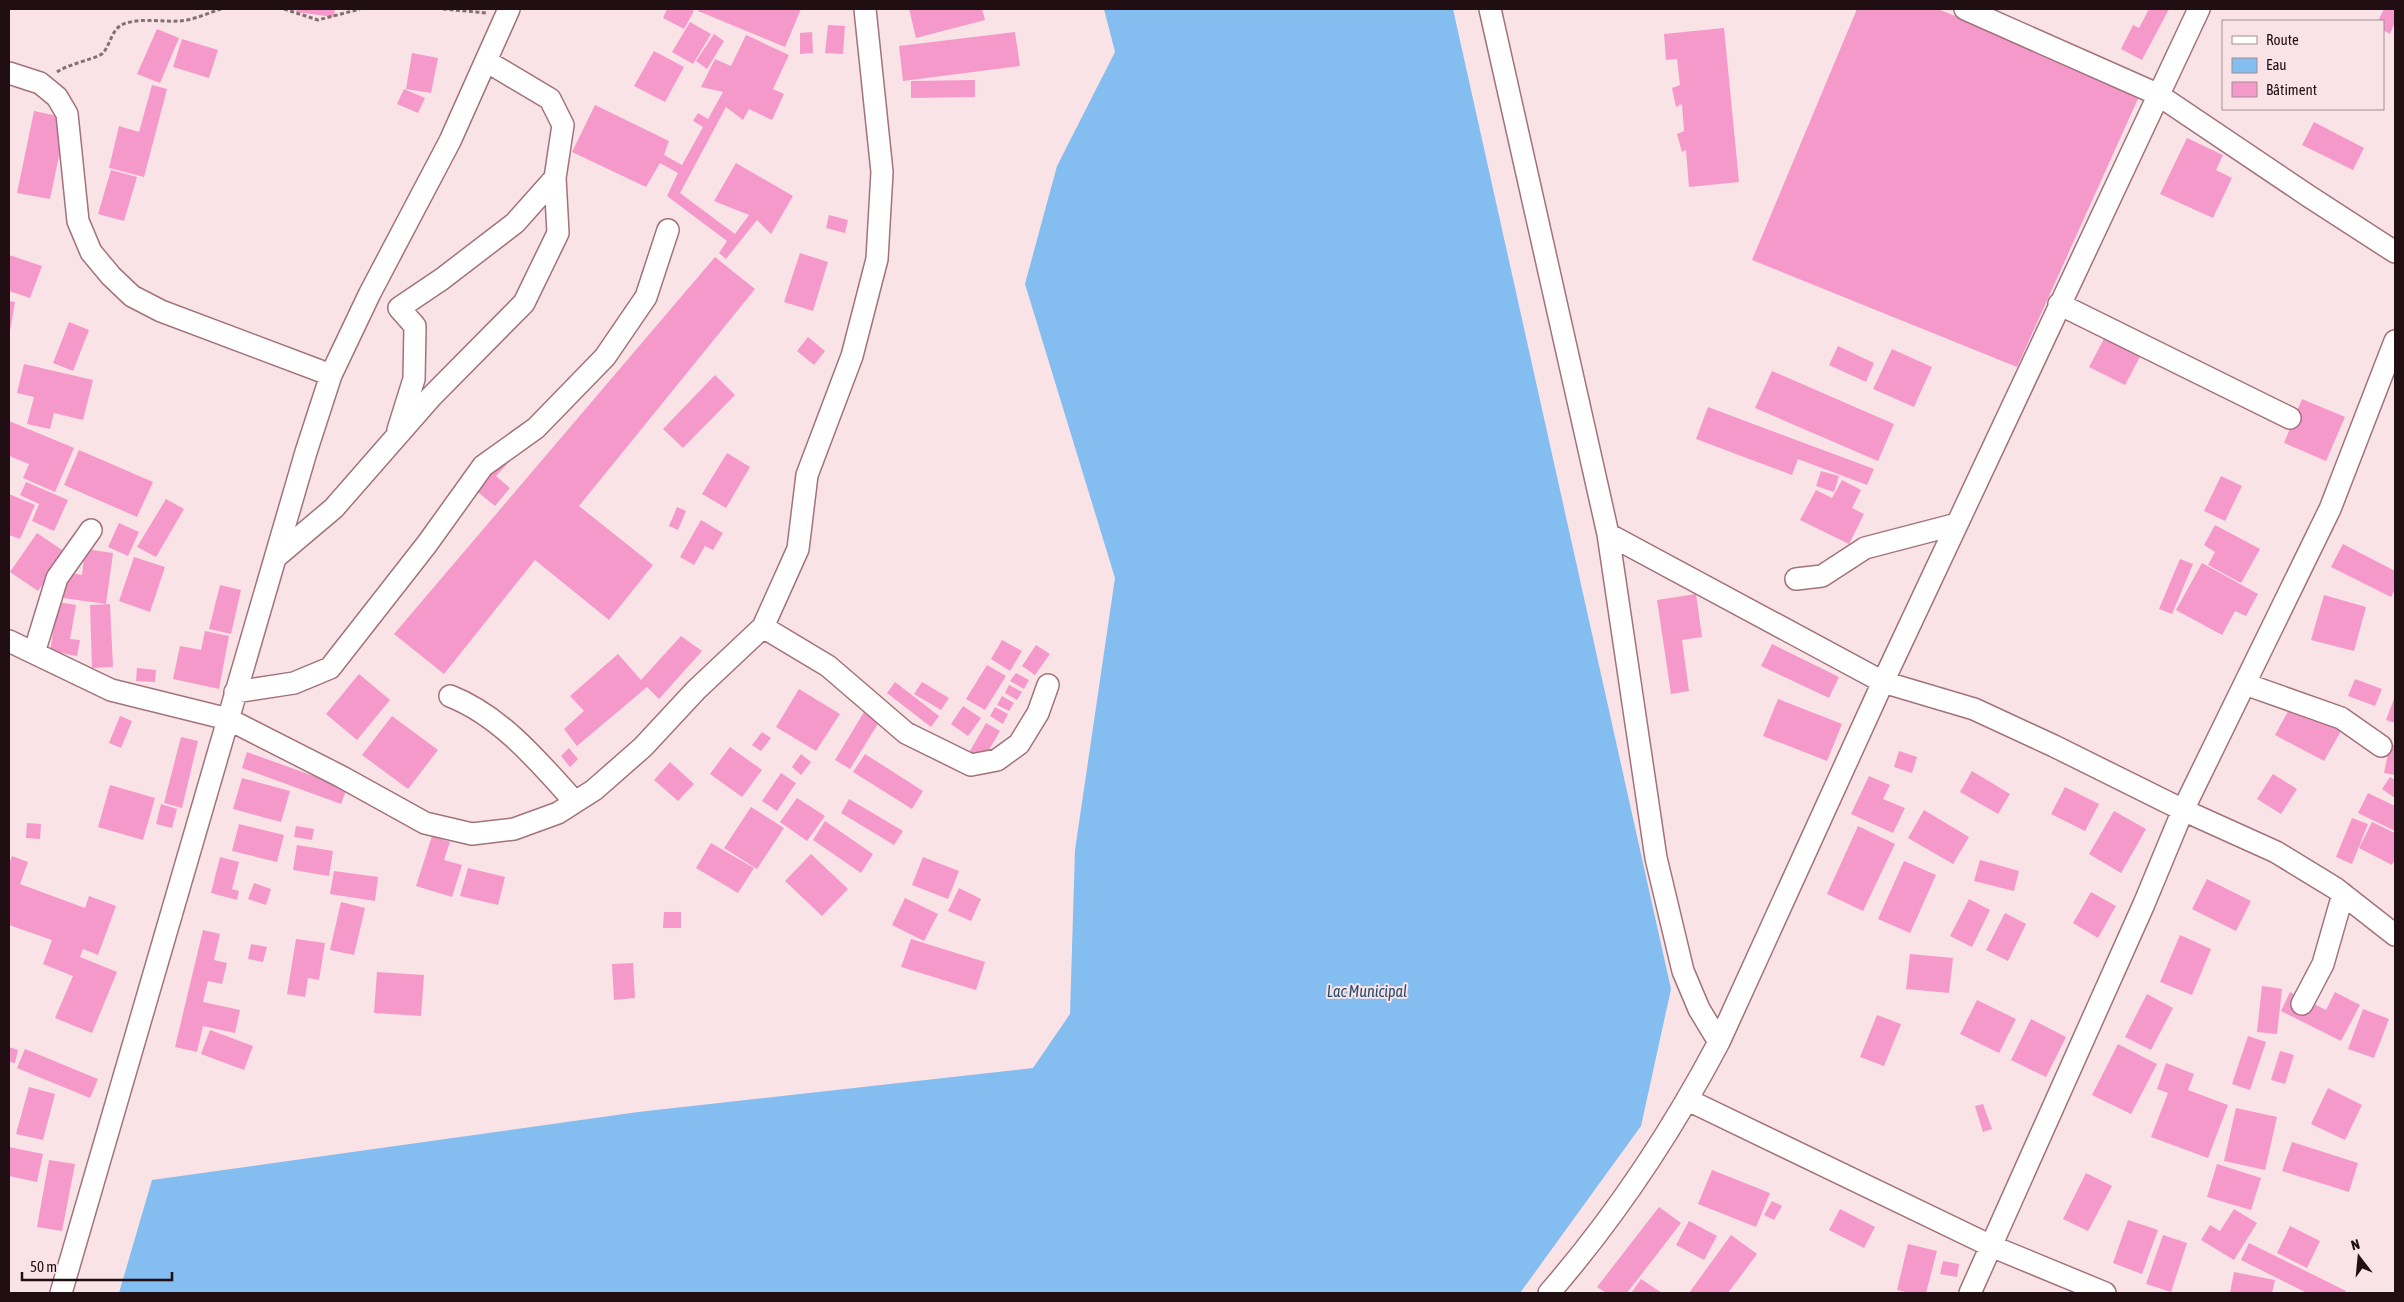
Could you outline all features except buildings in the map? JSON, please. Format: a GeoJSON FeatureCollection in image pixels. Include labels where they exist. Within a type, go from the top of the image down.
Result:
{"type":"FeatureCollection","features":[{"type":"Feature","properties":{"kind":"street"},"geometry":{"type":"LineString","coordinates":[[9,641],[111,690],[228,719],[342,777],[425,823],[472,834],[514,829],[558,813],[594,790],[643,747],[696,690],[763,627],[798,549],[807,475],[852,356],[877,259],[882,172],[865,9]]}},
{"type":"Feature","properties":{"kind":"street"},"geometry":{"type":"LineString","coordinates":[[1490,9],[1608,534],[1656,858],[1683,972],[1699,1009],[1719,1042]]}},
{"type":"Feature","properties":{"kind":"street"},"geometry":{"type":"LineString","coordinates":[[1965,9],[2157,94],[2395,252]]}},
{"type":"Feature","properties":{"kind":"street"},"geometry":{"type":"LineString","coordinates":[[1549,1293],[1588,1249],[1688,1100],[1719,1042],[1882,682],[2157,94],[2199,9]]}},
{"type":"Feature","properties":{"kind":"street"},"geometry":{"type":"LineString","coordinates":[[61,1293],[228,719],[331,375],[370,293],[450,141],[508,12]]}},
{"type":"Feature","properties":{"kind":"street"},"geometry":{"type":"LineString","coordinates":[[276,557],[334,508],[431,397],[524,303],[558,233],[555,178],[563,126],[550,99],[486,61]]}},
{"type":"Feature","properties":{"kind":"street"},"geometry":{"type":"LineString","coordinates":[[9,73],[40,83],[58,97],[67,114],[78,221],[91,252],[111,276],[132,296],[161,311],[331,375]]}},
{"type":"Feature","properties":{"kind":"street"},"geometry":{"type":"LineString","coordinates":[[396,437],[414,378],[415,326],[399,308],[442,279],[515,223],[555,178]]}},
{"type":"Feature","properties":{"kind":"street"},"geometry":{"type":"LineString","coordinates":[[236,692],[294,683],[330,668],[427,544],[483,466],[536,428],[605,357],[646,297],[668,230]]}},
{"type":"Feature","properties":{"kind":"street"},"geometry":{"type":"LineString","coordinates":[[2060,304],[2290,418]]}},
{"type":"Feature","properties":{"kind":"street"},"geometry":{"type":"LineString","coordinates":[[1970,1293],[2144,904],[2183,810],[2330,510],[2395,341]]}},
{"type":"Feature","properties":{"kind":"street"},"geometry":{"type":"LineString","coordinates":[[1796,579],[1822,576],[1865,548],[1957,524]]}},
{"type":"Feature","properties":{"kind":"street"},"geometry":{"type":"LineString","coordinates":[[34,653],[57,578],[91,530]]}},
{"type":"Feature","properties":{"kind":"street"},"geometry":{"type":"LineString","coordinates":[[1608,534],[1882,682],[1974,710],[2054,746],[2183,810],[2276,852],[2343,894],[2395,935]]}},
{"type":"Feature","properties":{"kind":"street"},"geometry":{"type":"LineString","coordinates":[[763,627],[828,666],[906,733],[971,765],[997,760],[1019,744],[1038,713],[1048,685]]}},
{"type":"Feature","properties":{"kind":"street"},"geometry":{"type":"LineString","coordinates":[[2245,684],[2341,718],[2382,746]]}},
{"type":"Feature","properties":{"kind":"street"},"geometry":{"type":"LineString","coordinates":[[450,696],[473,705],[530,752],[575,802]]}},
{"type":"Feature","properties":{"kind":"street"},"geometry":{"type":"LineString","coordinates":[[2302,1004],[2323,964],[2343,894]]}},
{"type":"Feature","properties":{"kind":"street"},"geometry":{"type":"LineString","coordinates":[[1688,1100],[1991,1246],[2105,1293]]}},
{"type":"Feature","properties":{"kind":"path"},"geometry":{"type":"LineString","coordinates":[[40,83],[66,66],[98,57],[104,52],[116,28],[124,24],[133,22],[183,21],[221,9]]}},
{"type":"Feature","properties":{"kind":"path"},"geometry":{"type":"LineString","coordinates":[[284,9],[318,20],[360,9]]}},
{"type":"Feature","properties":{"kind":"path"},"geometry":{"type":"LineString","coordinates":[[443,9],[508,12]]}},
{"type":"Feature","properties":{"kind":"water","name":"Lac Municipal"},"geometry":{"type":"Polygon","coordinates":[[[1104,9],[1453,9],[1671,989],[1641,1126],[1520,1293],[119,1293],[152,1180],[638,1112],[1033,1068],[1070,1014],[1075,850],[1115,578],[1025,284],[1057,166],[1115,52],[1104,9]]]}}]}
